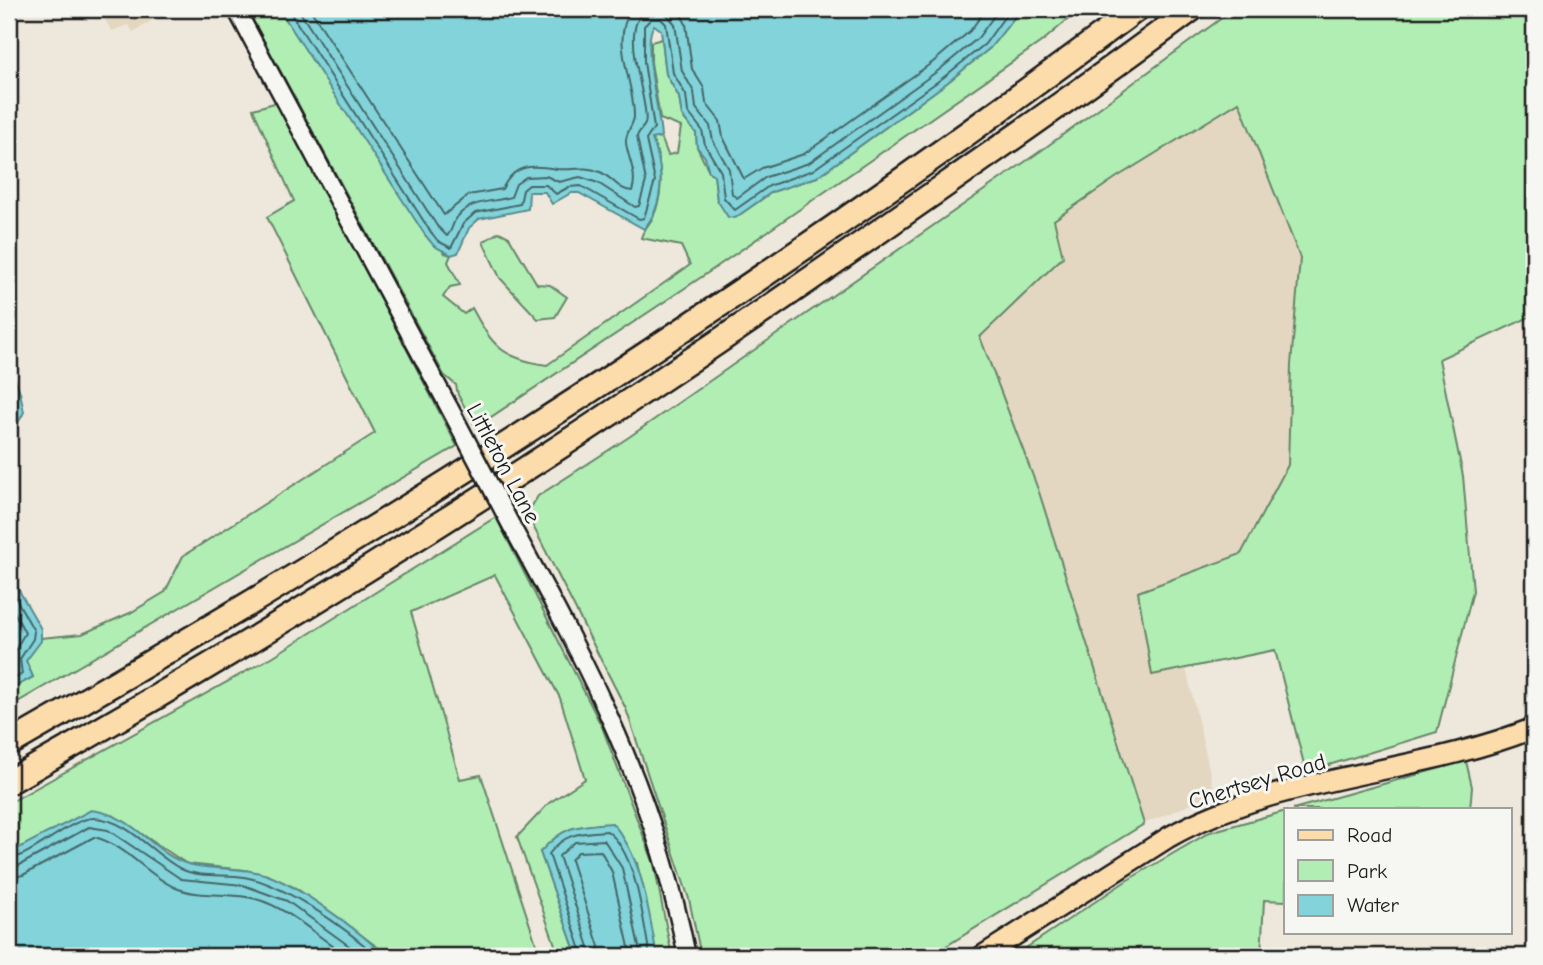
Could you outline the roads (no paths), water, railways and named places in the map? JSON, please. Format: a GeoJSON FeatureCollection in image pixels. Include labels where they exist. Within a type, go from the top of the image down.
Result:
{"type":"FeatureCollection","features":[{"type":"Feature","properties":{"kind":"highway"},"geometry":{"type":"LineString","coordinates":[[9,744],[279,586],[582,395],[872,200],[1137,9]]}},
{"type":"Feature","properties":{"kind":"highway"},"geometry":{"type":"LineString","coordinates":[[9,782],[238,647],[545,457],[832,265],[1192,9]]}},
{"type":"Feature","properties":{"kind":"main road","name":"Chertsey Road"},"geometry":{"type":"LineString","coordinates":[[982,956],[1169,837],[1199,822],[1299,790],[1462,752],[1534,728]]}},
{"type":"Feature","properties":{"kind":"street","name":"Littleton Lane"},"geometry":{"type":"LineString","coordinates":[[236,9],[510,526],[586,663],[614,722],[664,855],[687,956]]}},
{"type":"Feature","properties":{"kind":"water"},"geometry":{"type":"Polygon","coordinates":[[[279,9],[1021,9],[990,48],[948,82],[817,177],[772,192],[735,218],[728,217],[717,200],[714,175],[709,172],[705,157],[697,147],[696,133],[682,116],[679,97],[666,74],[661,30],[654,25],[649,46],[661,137],[652,139],[659,161],[660,185],[656,208],[644,229],[579,193],[571,193],[552,204],[545,192],[529,192],[528,209],[479,219],[469,228],[458,253],[451,255],[434,246],[425,235],[279,9]]]}},
{"type":"Feature","properties":{"kind":"water"},"geometry":{"type":"Polygon","coordinates":[[[9,363],[24,412],[13,432],[9,450],[9,363]]]}},
{"type":"Feature","properties":{"kind":"water"},"geometry":{"type":"Polygon","coordinates":[[[9,573],[41,629],[41,641],[26,661],[33,677],[9,690],[9,573]]]}},
{"type":"Feature","properties":{"kind":"water"},"geometry":{"type":"Polygon","coordinates":[[[91,810],[121,819],[164,852],[188,864],[257,872],[280,881],[329,911],[385,956],[9,956],[9,853],[91,810]]]}},
{"type":"Feature","properties":{"kind":"water"},"geometry":{"type":"Polygon","coordinates":[[[612,823],[623,837],[638,869],[657,956],[577,956],[540,852],[557,836],[572,828],[612,823]]]}}]}
